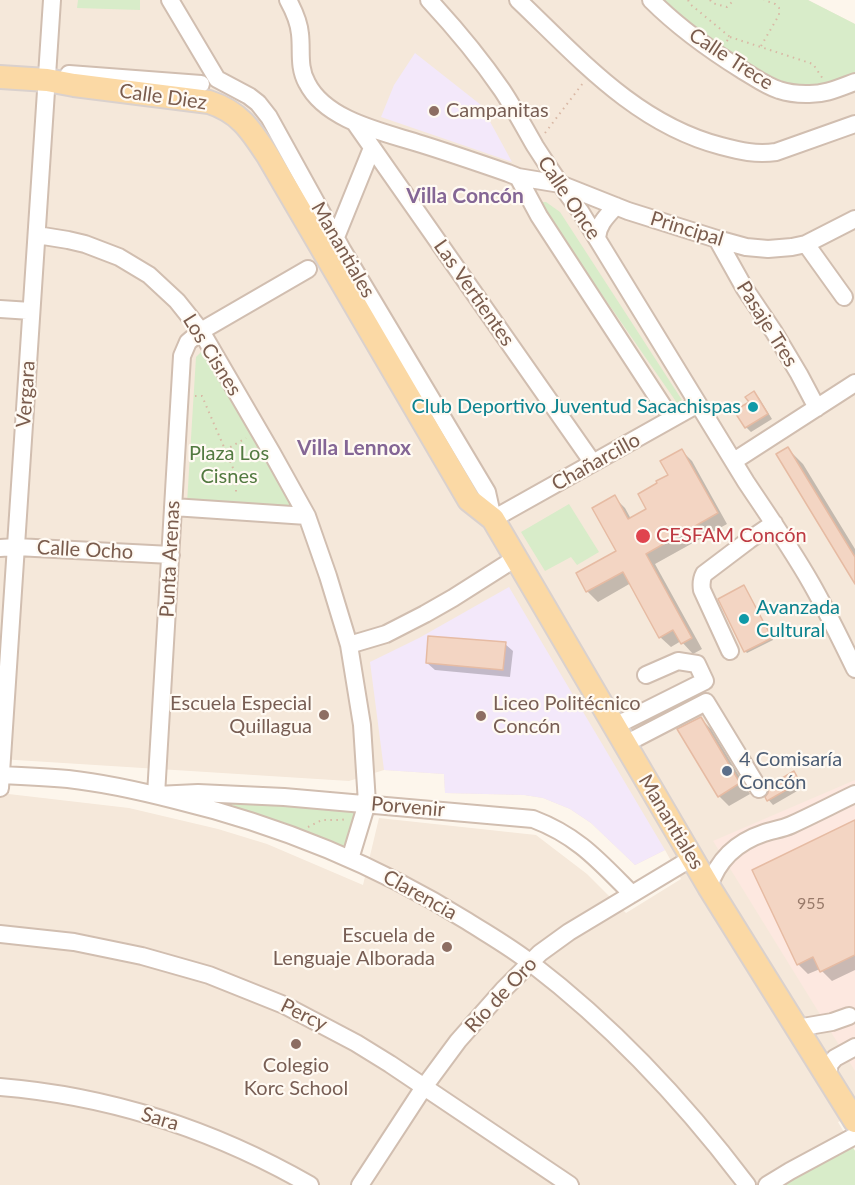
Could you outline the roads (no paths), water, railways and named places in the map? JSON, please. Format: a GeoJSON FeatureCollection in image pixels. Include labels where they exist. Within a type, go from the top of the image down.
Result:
{"type":"FeatureCollection","features":[{"type":"Feature","properties":{"kind":"main road","name":"Calle Diez"},"geometry":{"type":"LineString","coordinates":[[0,77],[209,102],[236,116],[253,133]]}},
{"type":"Feature","properties":{"kind":"main road","name":"Manantiales"},"geometry":{"type":"LineString","coordinates":[[253,133],[470,500],[493,519],[709,887],[855,1121]]}},
{"type":"Feature","properties":{"kind":"street","name":"Vergara"},"geometry":{"type":"LineString","coordinates":[[0,789],[8,547],[32,311],[37,235],[55,82],[52,0]]}},
{"type":"Feature","properties":{"kind":"street","name":"Manantiales"},"geometry":{"type":"LineString","coordinates":[[170,0],[218,79],[249,96],[269,117],[336,237],[486,492],[493,519]]}},
{"type":"Feature","properties":{"kind":"street","name":"Principal"},"geometry":{"type":"LineString","coordinates":[[288,0],[298,25],[301,64],[305,81],[321,103],[355,123],[518,177],[560,184],[628,211],[746,247],[768,249],[806,244],[855,219]]}},
{"type":"Feature","properties":{"kind":"street","name":"Calle Once"},"geometry":{"type":"LineString","coordinates":[[429,0],[483,64],[560,184],[580,211],[698,404],[811,582],[855,669]]}},
{"type":"Feature","properties":{"kind":"street"},"geometry":{"type":"LineString","coordinates":[[518,0],[592,71],[624,98],[659,121],[696,138],[755,154],[776,152],[855,124]]}},
{"type":"Feature","properties":{"kind":"street","name":"Calle Trece"},"geometry":{"type":"LineString","coordinates":[[651,0],[667,16],[718,55],[778,90],[803,94],[830,91],[855,82]]}},
{"type":"Feature","properties":{"kind":"street","name":"Calle Diez"},"geometry":{"type":"LineString","coordinates":[[55,82],[69,74],[201,84]]}},
{"type":"Feature","properties":{"kind":"street","name":"Las Vertientes"},"geometry":{"type":"LineString","coordinates":[[355,123],[592,463]]}},
{"type":"Feature","properties":{"kind":"street"},"geometry":{"type":"LineString","coordinates":[[336,237],[372,148]]}},
{"type":"Feature","properties":{"kind":"street"},"geometry":{"type":"LineString","coordinates":[[518,177],[538,216],[663,405]]}},
{"type":"Feature","properties":{"kind":"street"},"geometry":{"type":"LineString","coordinates":[[597,238],[597,229],[616,206]]}},
{"type":"Feature","properties":{"kind":"street","name":"Los Cisnes"},"geometry":{"type":"LineString","coordinates":[[37,235],[85,244],[118,257],[164,288],[201,331],[307,516],[349,645],[362,725],[365,811],[350,859]]}},
{"type":"Feature","properties":{"kind":"street","name":"Pasaje Tres"},"geometry":{"type":"LineString","coordinates":[[717,239],[745,289],[779,340],[817,408]]}},
{"type":"Feature","properties":{"kind":"street"},"geometry":{"type":"LineString","coordinates":[[806,244],[844,297]]}},
{"type":"Feature","properties":{"kind":"street"},"geometry":{"type":"LineString","coordinates":[[201,331],[308,269]]}},
{"type":"Feature","properties":{"kind":"street"},"geometry":{"type":"LineString","coordinates":[[0,309],[32,311]]}},
{"type":"Feature","properties":{"kind":"street","name":"Punta Arenas"},"geometry":{"type":"LineString","coordinates":[[156,795],[182,356],[184,349],[201,331]]}},
{"type":"Feature","properties":{"kind":"street"},"geometry":{"type":"LineString","coordinates":[[734,461],[855,383]]}},
{"type":"Feature","properties":{"kind":"street","name":"Chañarcillo"},"geometry":{"type":"LineString","coordinates":[[493,519],[698,404]]}},
{"type":"Feature","properties":{"kind":"street"},"geometry":{"type":"LineString","coordinates":[[173,507],[307,516]]}},
{"type":"Feature","properties":{"kind":"street"},"geometry":{"type":"LineString","coordinates":[[730,651],[702,590],[702,577],[748,540],[774,523]]}},
{"type":"Feature","properties":{"kind":"street","name":"Calle Ocho"},"geometry":{"type":"LineString","coordinates":[[8,547],[171,555]]}},
{"type":"Feature","properties":{"kind":"street"},"geometry":{"type":"LineString","coordinates":[[349,645],[386,634],[425,614],[516,558]]}},
{"type":"Feature","properties":{"kind":"street"},"geometry":{"type":"LineString","coordinates":[[620,735],[705,681],[697,664],[678,660],[646,675]]}},
{"type":"Feature","properties":{"kind":"street"},"geometry":{"type":"LineString","coordinates":[[620,735],[706,702],[759,789]]}},
{"type":"Feature","properties":{"kind":"street","name":"Clarencia"},"geometry":{"type":"LineString","coordinates":[[0,775],[71,780],[156,795],[235,816],[299,837],[408,887],[444,907],[531,963],[595,1018],[687,1111],[747,1185]]}},
{"type":"Feature","properties":{"kind":"street","name":"Porvenir"},"geometry":{"type":"LineString","coordinates":[[156,795],[198,793],[365,811],[533,819],[549,825],[578,842],[632,894]]}},
{"type":"Feature","properties":{"kind":"street"},"geometry":{"type":"LineString","coordinates":[[709,887],[721,861],[745,841],[792,824],[855,794]]}},
{"type":"Feature","properties":{"kind":"street","name":"Río de Oro"},"geometry":{"type":"LineString","coordinates":[[360,1185],[424,1087],[458,1041],[476,1019],[531,963],[550,945],[692,858]]}},
{"type":"Feature","properties":{"kind":"street","name":"Percy"},"geometry":{"type":"LineString","coordinates":[[0,934],[108,948],[142,956],[209,975],[266,997],[321,1023],[382,1059],[570,1185]]}},
{"type":"Feature","properties":{"kind":"street"},"geometry":{"type":"LineString","coordinates":[[797,1028],[832,1022],[849,1016]]}},
{"type":"Feature","properties":{"kind":"street"},"geometry":{"type":"LineString","coordinates":[[829,1079],[829,1065],[835,1058],[855,1047]]}},
{"type":"Feature","properties":{"kind":"street","name":"Sara"},"geometry":{"type":"LineString","coordinates":[[0,1087],[87,1099],[156,1116],[222,1141],[310,1185]]}},
{"type":"Feature","properties":{"kind":"street"},"geometry":{"type":"LineString","coordinates":[[767,1185],[790,1170],[855,1136]]}},
{"type":"Feature","properties":{"kind":"place","name":"Campanitas"},"geometry":{"type":"Point","coordinates":[434,111]}},
{"type":"Feature","properties":{"kind":"place","name":"Club Deportivo Juventud Sacachispas"},"geometry":{"type":"Point","coordinates":[753,407]}},
{"type":"Feature","properties":{"kind":"place","name":"CESFAM Concón"},"geometry":{"type":"Point","coordinates":[643,536]}},
{"type":"Feature","properties":{"kind":"place","name":"Avanzada Cultural"},"geometry":{"type":"Point","coordinates":[744,619]}},
{"type":"Feature","properties":{"kind":"place","name":"Escuela Especial Quillagua"},"geometry":{"type":"Point","coordinates":[324,715]}},
{"type":"Feature","properties":{"kind":"place","name":"Liceo Politécnico Concón"},"geometry":{"type":"Point","coordinates":[481,716]}},
{"type":"Feature","properties":{"kind":"place","name":"4 Comisaría Concón"},"geometry":{"type":"Point","coordinates":[727,771]}},
{"type":"Feature","properties":{"kind":"place","name":"Escuela de Lenguaje Alborada"},"geometry":{"type":"Point","coordinates":[447,947]}},
{"type":"Feature","properties":{"kind":"place","name":"Colegio Korc School"},"geometry":{"type":"Point","coordinates":[296,1044]}},
{"type":"Feature","properties":{"kind":"district","name":"Villa Concón"},"geometry":{"type":"Point","coordinates":[465,196]}},
{"type":"Feature","properties":{"kind":"district","name":"Villa Lennox"},"geometry":{"type":"Point","coordinates":[354,448]}},
{"type":"Feature","properties":{"kind":"park label","name":"Plaza Los Cisnes"},"geometry":{"type":"Point","coordinates":[229,466]}}]}
